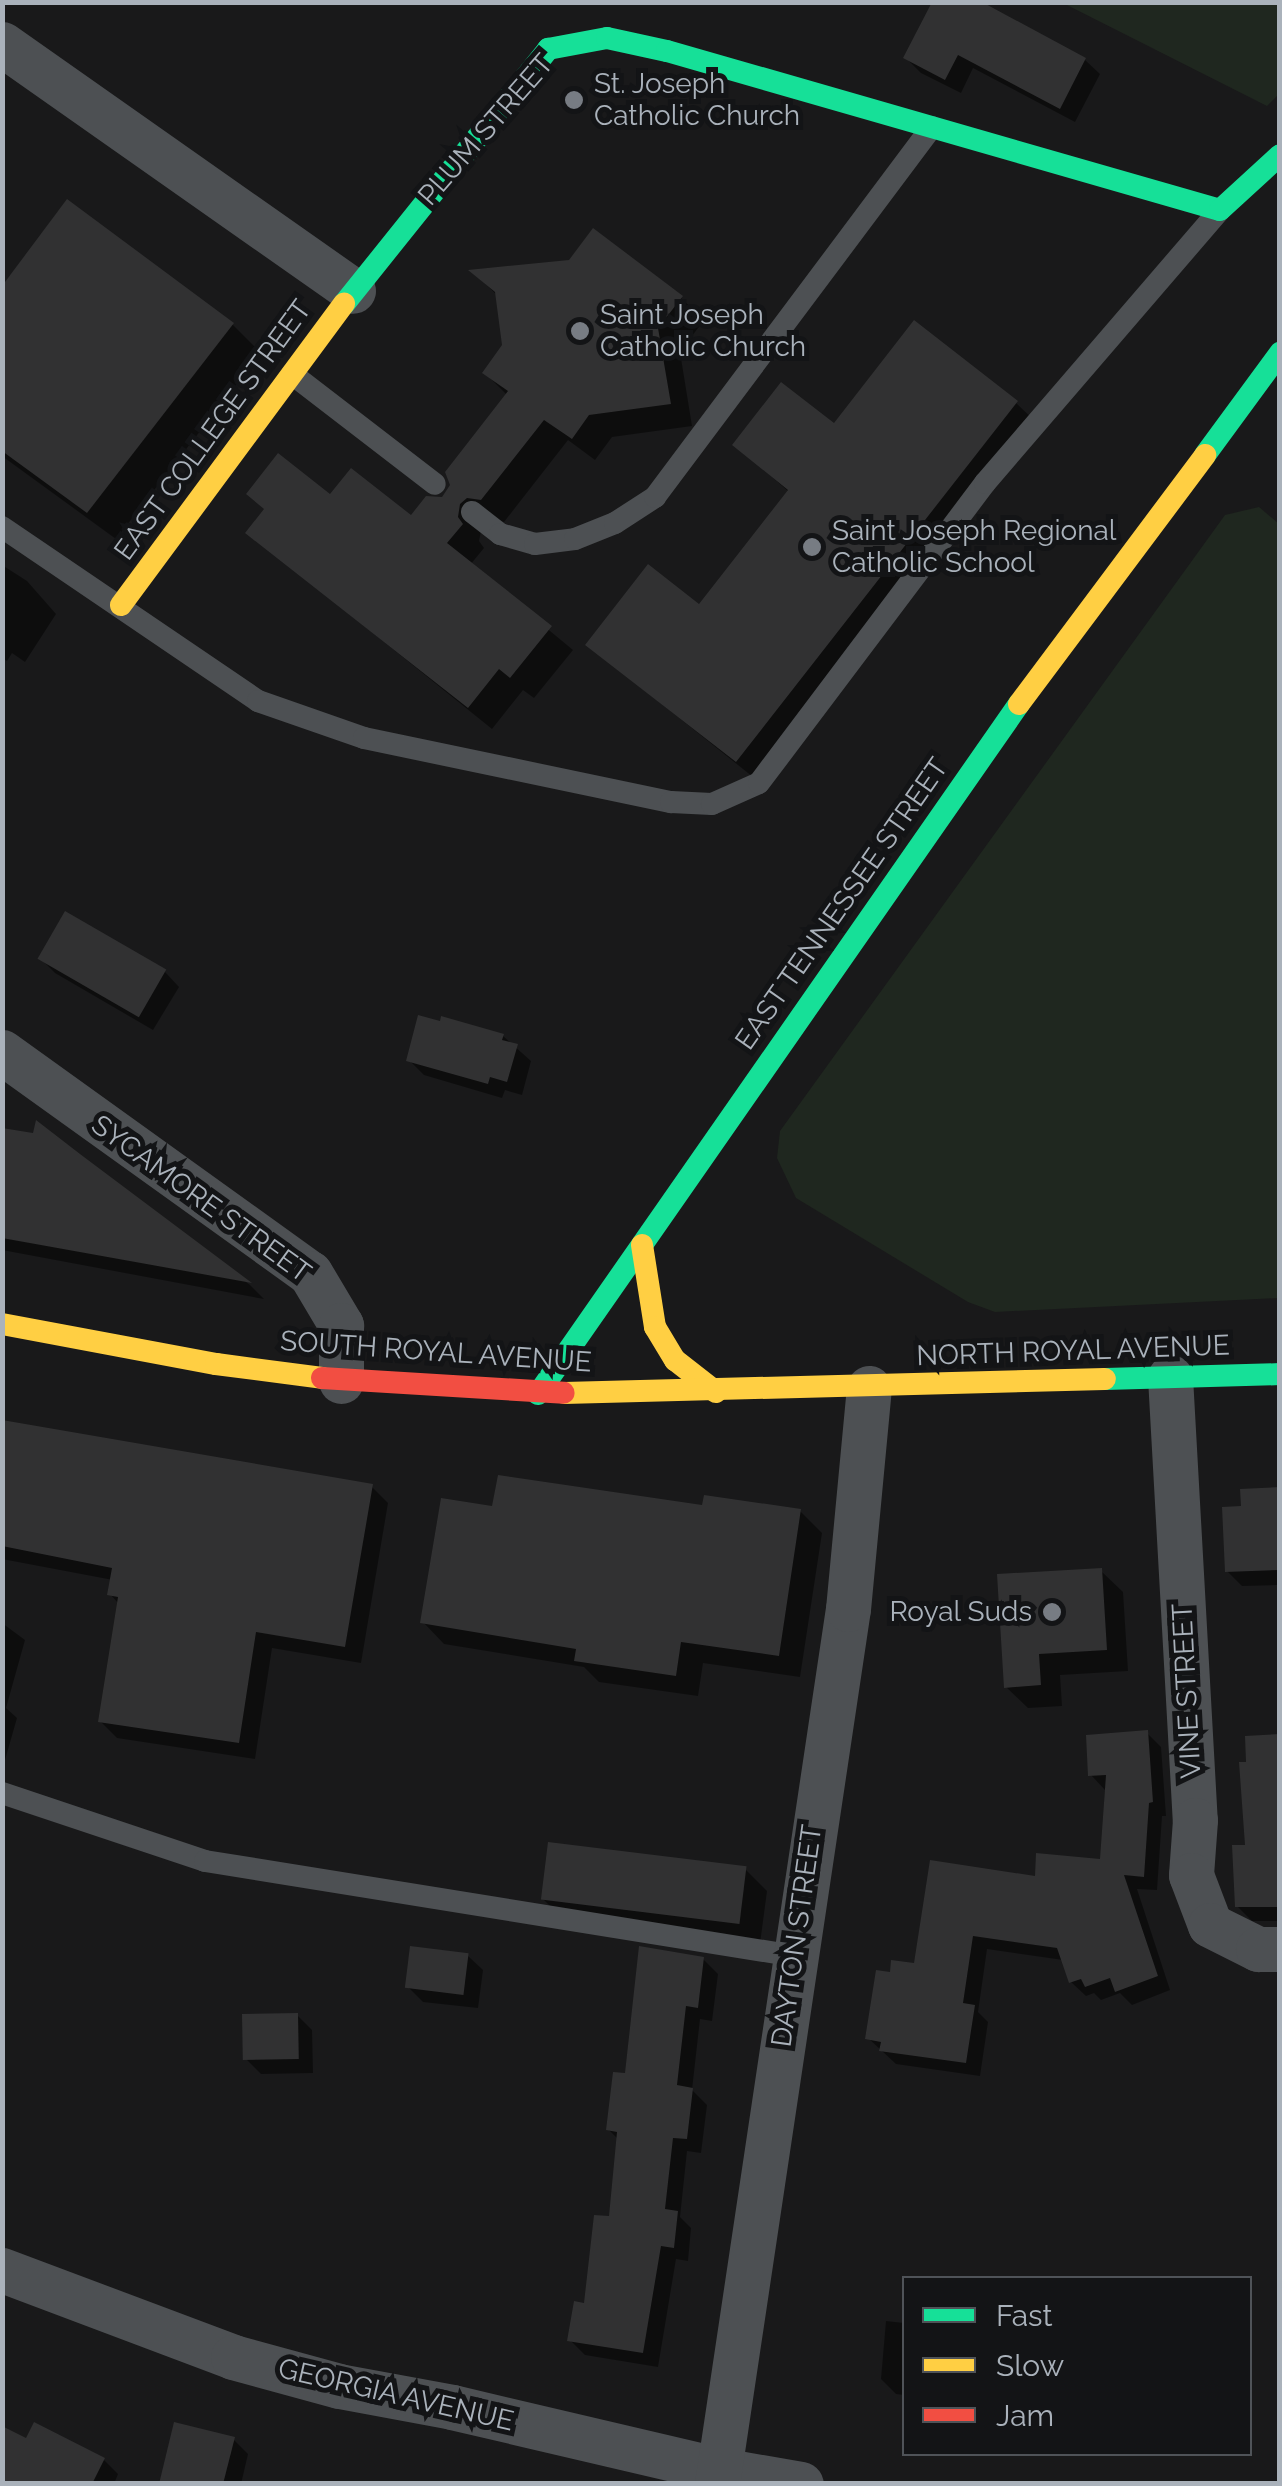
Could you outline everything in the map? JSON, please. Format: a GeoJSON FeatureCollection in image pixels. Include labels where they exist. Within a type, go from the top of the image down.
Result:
{"type":"FeatureCollection","features":[{"type":"Feature","properties":{"kind":"main road","name":"PLUM STREET"},"geometry":{"type":"LineString","coordinates":[[353,291],[548,50],[608,38],[1220,210]]}},
{"type":"Feature","properties":{"kind":"main road"},"geometry":{"type":"LineString","coordinates":[[1220,210],[1280,154]]}},
{"type":"Feature","properties":{"kind":"main road","name":"EAST COLLEGE STREET"},"geometry":{"type":"LineString","coordinates":[[121,605],[353,291]]}},
{"type":"Feature","properties":{"kind":"main road","name":"EAST TENNESSEE STREET"},"geometry":{"type":"LineString","coordinates":[[538,1394],[1000,729],[1280,354]]}},
{"type":"Feature","properties":{"kind":"main road"},"geometry":{"type":"LineString","coordinates":[[1205,456],[1260,423]]}},
{"type":"Feature","properties":{"kind":"main road"},"geometry":{"type":"LineString","coordinates":[[642,1245],[655,1327],[675,1360],[716,1392]]}},
{"type":"Feature","properties":{"kind":"main road","name":"SOUTH ROYAL AVENUE"},"geometry":{"type":"LineString","coordinates":[[2,1324],[216,1364],[342,1381],[538,1394],[869,1388]]}},
{"type":"Feature","properties":{"kind":"main road","name":"NORTH ROYAL AVENUE"},"geometry":{"type":"LineString","coordinates":[[869,1388],[1280,1374]]}},
{"type":"Feature","properties":{"kind":"street"},"geometry":{"type":"LineString","coordinates":[[2,44],[353,291]]}},
{"type":"Feature","properties":{"kind":"street","name":"SYCAMORE STREET"},"geometry":{"type":"LineString","coordinates":[[2,1052],[310,1274],[341,1325],[342,1381]]}},
{"type":"Feature","properties":{"kind":"street","name":"VINE STREET"},"geometry":{"type":"LineString","coordinates":[[1170,1378],[1195,1820],[1191,1874],[1210,1925],[1258,1950],[1280,1948]]}},
{"type":"Feature","properties":{"kind":"street","name":"DAYTON STREET"},"geometry":{"type":"LineString","coordinates":[[718,2477],[848,1609],[869,1388]]}},
{"type":"Feature","properties":{"kind":"street","name":"GEORGIA AVENUE"},"geometry":{"type":"LineString","coordinates":[[2,2270],[233,2357],[339,2386],[452,2407],[718,2477],[801,2484]]}},
{"type":"Feature","properties":{"kind":"lane"},"geometry":{"type":"LineString","coordinates":[[472,512],[500,534],[535,544],[575,540],[615,524],[655,497],[932,127]]}},
{"type":"Feature","properties":{"kind":"lane"},"geometry":{"type":"LineString","coordinates":[[2,527],[258,701],[364,738],[671,802],[712,804],[759,783],[985,483],[1220,210]]}},
{"type":"Feature","properties":{"kind":"lane"},"geometry":{"type":"LineString","coordinates":[[292,374],[436,484]]}},
{"type":"Feature","properties":{"kind":"lane"},"geometry":{"type":"LineString","coordinates":[[2,1793],[205,1861],[795,1956]]}},
{"type":"Feature","properties":{"kind":"shaded area"},"geometry":{"type":"Polygon","coordinates":[[[1063,3],[1279,3],[1279,94],[1267,106],[1063,3]]]}},
{"type":"Feature","properties":{"kind":"shaded area"},"geometry":{"type":"Polygon","coordinates":[[[1259,507],[1279,524],[1279,1298],[995,1312],[968,1302],[796,1198],[777,1158],[780,1131],[1225,515],[1259,507]]]}},
{"type":"Feature","properties":{"kind":"building"},"geometry":{"type":"Polygon","coordinates":[[[932,2],[982,2],[1086,58],[1060,109],[958,55],[945,80],[903,58],[932,2]]]}},
{"type":"Feature","properties":{"kind":"building"},"geometry":{"type":"Polygon","coordinates":[[[67,199],[234,323],[87,513],[2,451],[2,286],[67,199]]]}},
{"type":"Feature","properties":{"kind":"building"},"geometry":{"type":"Polygon","coordinates":[[[593,228],[683,296],[658,328],[671,404],[589,415],[572,439],[544,420],[481,500],[467,498],[460,504],[458,517],[463,524],[447,543],[552,626],[510,678],[499,669],[468,708],[245,533],[264,509],[246,494],[278,453],[330,494],[351,468],[411,515],[426,496],[442,497],[450,485],[445,472],[508,391],[482,373],[502,345],[495,292],[468,270],[569,260],[593,228]]]}},
{"type":"Feature","properties":{"kind":"building"},"geometry":{"type":"Polygon","coordinates":[[[914,320],[1018,401],[736,762],[585,645],[648,564],[699,604],[788,490],[732,445],[781,382],[834,423],[914,320]]]}},
{"type":"Feature","properties":{"kind":"building"},"geometry":{"type":"Polygon","coordinates":[[[65,911],[166,970],[139,1017],[38,959],[65,911]]]}},
{"type":"Feature","properties":{"kind":"building"},"geometry":{"type":"Polygon","coordinates":[[[418,1015],[440,1021],[441,1016],[504,1034],[502,1040],[518,1044],[507,1082],[490,1077],[488,1084],[406,1061],[418,1015]]]}},
{"type":"Feature","properties":{"kind":"building"},"geometry":{"type":"Polygon","coordinates":[[[36,1120],[252,1283],[2,1238],[2,1128],[33,1133],[36,1120]]]}},
{"type":"Feature","properties":{"kind":"building"},"geometry":{"type":"Polygon","coordinates":[[[2,1420],[373,1484],[345,1647],[256,1632],[239,1743],[98,1722],[118,1597],[107,1595],[112,1568],[2,1546],[2,1420]]]}},
{"type":"Feature","properties":{"kind":"building"},"geometry":{"type":"Polygon","coordinates":[[[498,1475],[702,1505],[704,1495],[801,1509],[779,1656],[681,1642],[676,1676],[574,1661],[576,1649],[420,1623],[441,1498],[492,1506],[498,1475]]]}},
{"type":"Feature","properties":{"kind":"building"},"geometry":{"type":"Polygon","coordinates":[[[1280,1487],[1280,1570],[1225,1572],[1222,1507],[1241,1506],[1240,1489],[1280,1487]]]}},
{"type":"Feature","properties":{"kind":"building","name":"Royal Suds"},"geometry":{"type":"Polygon","coordinates":[[[1102,1568],[1107,1650],[1039,1654],[1041,1685],[1004,1688],[997,1574],[1102,1568]]]}},
{"type":"Feature","properties":{"kind":"building"},"geometry":{"type":"Polygon","coordinates":[[[1148,1730],[1153,1802],[1149,1803],[1144,1877],[1124,1875],[1158,1976],[1115,1992],[1110,1978],[1085,1987],[1081,1979],[1069,1983],[1057,1948],[973,1936],[963,2003],[975,2005],[966,2063],[879,2051],[881,2042],[865,2039],[876,1970],[890,1972],[891,1960],[914,1963],[930,1860],[1035,1876],[1036,1853],[1100,1859],[1106,1775],[1088,1776],[1086,1735],[1148,1730]]]}},
{"type":"Feature","properties":{"kind":"building"},"geometry":{"type":"Polygon","coordinates":[[[1280,1734],[1280,1907],[1235,1907],[1232,1845],[1245,1845],[1239,1762],[1246,1762],[1245,1736],[1280,1734]]]}},
{"type":"Feature","properties":{"kind":"building"},"geometry":{"type":"Polygon","coordinates":[[[548,1842],[747,1866],[739,1924],[541,1900],[548,1842]]]}},
{"type":"Feature","properties":{"kind":"building"},"geometry":{"type":"Polygon","coordinates":[[[410,1946],[469,1953],[463,1995],[405,1988],[410,1946]]]}},
{"type":"Feature","properties":{"kind":"building"},"geometry":{"type":"Polygon","coordinates":[[[639,1946],[704,1957],[698,2008],[686,2006],[677,2085],[693,2088],[687,2139],[673,2138],[665,2209],[678,2211],[674,2248],[661,2246],[643,2353],[567,2341],[574,2301],[584,2303],[594,2215],[609,2216],[617,2132],[606,2130],[613,2072],[625,2073],[639,1946]]]}},
{"type":"Feature","properties":{"kind":"building"},"geometry":{"type":"Polygon","coordinates":[[[298,2013],[299,2059],[243,2060],[242,2014],[298,2013]]]}},
{"type":"Feature","properties":{"kind":"building"},"geometry":{"type":"Polygon","coordinates":[[[34,2422],[105,2458],[92,2484],[2,2484],[2,2426],[26,2438],[34,2422]]]}},
{"type":"Feature","properties":{"kind":"building"},"geometry":{"type":"Polygon","coordinates":[[[174,2422],[235,2437],[223,2484],[159,2484],[174,2422]]]}},
{"type":"Feature","properties":{"kind":"traffic: fast"},"geometry":{"type":"LineString","coordinates":[[344,304],[548,49],[607,38],[667,51],[1220,210],[1280,155]]}},
{"type":"Feature","properties":{"kind":"traffic: fast"},"geometry":{"type":"LineString","coordinates":[[1205,455],[1280,353]]}},
{"type":"Feature","properties":{"kind":"traffic: fast"},"geometry":{"type":"LineString","coordinates":[[538,1394],[1019,704]]}},
{"type":"Feature","properties":{"kind":"traffic: fast"},"geometry":{"type":"LineString","coordinates":[[1105,1379],[1280,1374]]}},
{"type":"Feature","properties":{"kind":"traffic: slow"},"geometry":{"type":"LineString","coordinates":[[121,605],[344,304]]}},
{"type":"Feature","properties":{"kind":"traffic: slow"},"geometry":{"type":"LineString","coordinates":[[1019,704],[1205,455]]}},
{"type":"Feature","properties":{"kind":"traffic: slow"},"geometry":{"type":"LineString","coordinates":[[642,1245],[655,1327],[675,1360],[716,1392]]}},
{"type":"Feature","properties":{"kind":"traffic: slow"},"geometry":{"type":"LineString","coordinates":[[2,1324],[216,1364],[322,1378]]}},
{"type":"Feature","properties":{"kind":"traffic: slow"},"geometry":{"type":"LineString","coordinates":[[564,1393],[1105,1379]]}},
{"type":"Feature","properties":{"kind":"traffic: jam"},"geometry":{"type":"LineString","coordinates":[[322,1378],[564,1393]]}},
{"type":"Feature","properties":{"kind":"place","name":"St. Joseph Catholic Church"},"geometry":{"type":"Point","coordinates":[574,100]}},
{"type":"Feature","properties":{"kind":"place","name":"Saint Joseph Catholic Church"},"geometry":{"type":"Point","coordinates":[580,331]}},
{"type":"Feature","properties":{"kind":"place","name":"Saint Joseph Regional Catholic School"},"geometry":{"type":"Point","coordinates":[812,547]}},
{"type":"Feature","properties":{"kind":"place","name":"Royal Suds"},"geometry":{"type":"Point","coordinates":[1052,1612]}}]}
